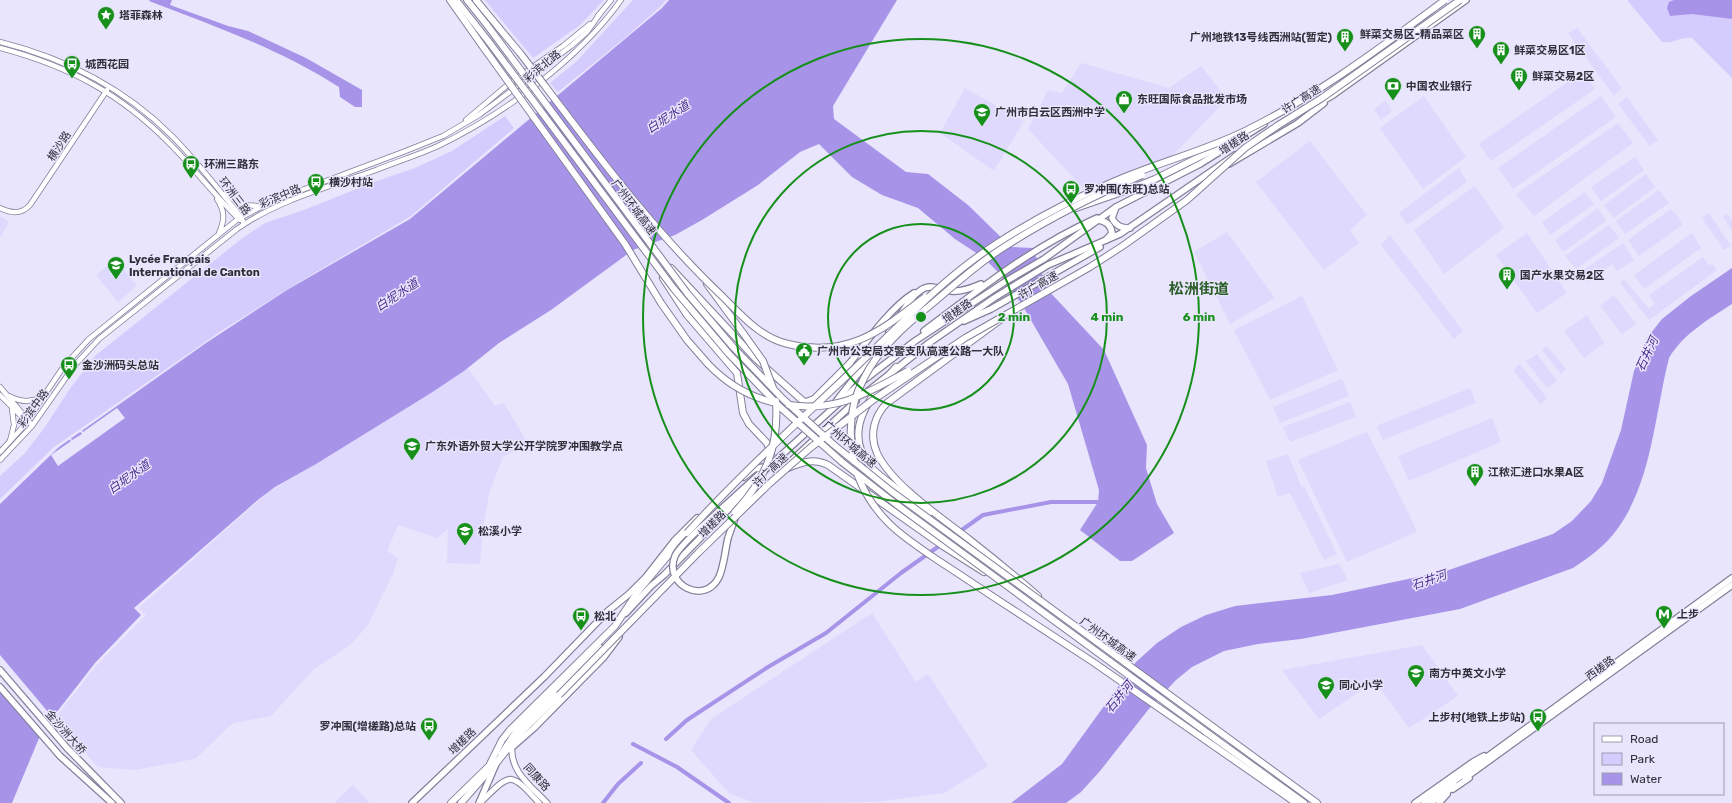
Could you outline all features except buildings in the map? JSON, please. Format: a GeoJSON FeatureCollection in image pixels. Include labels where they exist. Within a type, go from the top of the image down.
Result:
{"type":"FeatureCollection","features":[{"type":"Feature","properties":{"kind":"highway"},"geometry":{"type":"LineString","coordinates":[[450,0],[519,100],[615,229],[661,303],[687,340],[715,372],[732,385],[753,396],[781,404],[808,407],[836,404],[857,398],[872,391],[944,352]]}},
{"type":"Feature","properties":{"kind":"highway","name":"广州环城高速"},"geometry":{"type":"LineString","coordinates":[[456,0],[687,305],[729,354],[804,429],[879,492],[1205,735],[1304,803]]}},
{"type":"Feature","properties":{"kind":"highway","name":"广州环城高速"},"geometry":{"type":"LineString","coordinates":[[467,0],[699,308],[733,347],[783,399],[817,430],[891,491],[1317,803]]}},
{"type":"Feature","properties":{"kind":"highway"},"geometry":{"type":"LineString","coordinates":[[476,0],[520,53],[659,231],[706,281],[746,320],[770,337],[790,344],[832,346],[854,342],[878,331],[957,273]]}},
{"type":"Feature","properties":{"kind":"highway","name":"许广高速"},"geometry":{"type":"LineString","coordinates":[[639,590],[687,533],[790,428],[957,273],[996,244],[1046,214],[1112,182],[1182,157],[1244,132],[1322,88],[1446,0]]}},
{"type":"Feature","properties":{"kind":"highway","name":"许广高速"},"geometry":{"type":"LineString","coordinates":[[497,762],[513,741],[698,554],[769,484],[805,452],[873,400],[944,352],[1012,311],[1090,267],[1130,241],[1187,200],[1250,145],[1322,98],[1460,0]]}},
{"type":"Feature","properties":{"kind":"highway"},"geometry":{"type":"LineString","coordinates":[[1064,212],[1155,179],[1207,153],[1233,144]]}},
{"type":"Feature","properties":{"kind":"highway"},"geometry":{"type":"LineString","coordinates":[[1182,157],[1098,193],[1011,242],[919,314],[886,346],[864,378],[854,403],[850,435],[854,465],[860,482],[871,502],[886,522],[899,534],[1205,735],[1253,775],[1296,803]]}},
{"type":"Feature","properties":{"kind":"highway"},"geometry":{"type":"LineString","coordinates":[[654,250],[762,365],[798,397],[806,402],[818,396],[850,364]]}},
{"type":"Feature","properties":{"kind":"highway"},"geometry":{"type":"LineString","coordinates":[[647,254],[687,315],[738,375],[741,408],[746,419],[769,446],[772,457],[769,466]]}},
{"type":"Feature","properties":{"kind":"highway"},"geometry":{"type":"LineString","coordinates":[[698,554],[755,489],[771,454],[775,438],[777,415],[775,392],[764,361],[706,281]]}},
{"type":"Feature","properties":{"kind":"highway"},"geometry":{"type":"LineString","coordinates":[[1012,311],[901,392],[883,408],[876,417],[873,440],[876,451],[888,469],[904,487],[988,554],[1071,624]]}},
{"type":"Feature","properties":{"kind":"highway"},"geometry":{"type":"LineString","coordinates":[[896,367],[870,399],[863,411],[859,425],[860,446],[865,459],[877,473],[915,503],[941,517]]}},
{"type":"Feature","properties":{"kind":"highway"},"geometry":{"type":"LineString","coordinates":[[778,472],[806,461],[823,462],[943,546],[1009,588]]}},
{"type":"Feature","properties":{"kind":"highway","name":"增槎路"},"geometry":{"type":"LineString","coordinates":[[451,803],[489,766],[502,740],[510,730],[619,621],[639,590]]}},
{"type":"Feature","properties":{"kind":"highway","name":"增槎路"},"geometry":{"type":"LineString","coordinates":[[461,803],[497,762]]}},
{"type":"Feature","properties":{"kind":"highway"},"geometry":{"type":"LineString","coordinates":[[457,803],[481,780]]}},
{"type":"Feature","properties":{"kind":"main road","name":"增槎路"},"geometry":{"type":"LineString","coordinates":[[619,621],[651,586],[664,575],[742,497],[769,466],[864,380],[915,341],[1003,283],[1044,259],[1079,235],[1106,213],[1200,164],[1264,124],[1442,0]]}},
{"type":"Feature","properties":{"kind":"main road","name":"增槎路"},"geometry":{"type":"LineString","coordinates":[[480,803],[497,762],[534,728],[603,658],[639,611],[778,472],[843,412],[896,367],[1007,290],[1048,265],[1105,242],[1130,228],[1187,187],[1267,133],[1333,95],[1466,0]]}},
{"type":"Feature","properties":{"kind":"main road"},"geometry":{"type":"LineString","coordinates":[[1314,90],[1311,93],[1312,98],[1318,103]]}},
{"type":"Feature","properties":{"kind":"main road"},"geometry":{"type":"LineString","coordinates":[[1187,187],[1212,175],[1287,130],[1310,115],[1333,95]]}},
{"type":"Feature","properties":{"kind":"main road"},"geometry":{"type":"LineString","coordinates":[[1116,207],[1112,218],[1113,221],[1120,227],[1130,228]]}},
{"type":"Feature","properties":{"kind":"main road"},"geometry":{"type":"LineString","coordinates":[[864,380],[902,347],[998,274],[1078,226],[1106,213]]}},
{"type":"Feature","properties":{"kind":"main road"},"geometry":{"type":"LineString","coordinates":[[1098,220],[1105,222],[1111,228],[1112,233],[1105,242]]}},
{"type":"Feature","properties":{"kind":"main road"},"geometry":{"type":"LineString","coordinates":[[958,323],[974,318],[1011,298],[1120,234]]}},
{"type":"Feature","properties":{"kind":"main road"},"geometry":{"type":"LineString","coordinates":[[850,364],[874,332],[910,295],[921,289],[930,287],[951,291],[965,290],[990,280]]}},
{"type":"Feature","properties":{"kind":"main road"},"geometry":{"type":"LineString","coordinates":[[829,412],[845,389],[864,368],[880,343],[898,321],[912,298],[921,289]]}},
{"type":"Feature","properties":{"kind":"main road"},"geometry":{"type":"LineString","coordinates":[[887,318],[895,318],[898,321]]}},
{"type":"Feature","properties":{"kind":"main road","name":"增槎路"},"geometry":{"type":"LineString","coordinates":[[412,803],[544,677],[608,611],[625,598],[646,577],[675,540],[720,496],[754,469],[769,466]]}},
{"type":"Feature","properties":{"kind":"main road"},"geometry":{"type":"LineString","coordinates":[[745,505],[732,524],[720,572],[715,583],[707,589],[696,592],[680,585],[674,574],[673,568],[678,552],[720,510],[769,466]]}},
{"type":"Feature","properties":{"kind":"main road"},"geometry":{"type":"LineString","coordinates":[[625,598],[639,590],[646,577]]}},
{"type":"Feature","properties":{"kind":"main road","name":"西槎路"},"geometry":{"type":"LineString","coordinates":[[1444,790],[1489,755],[1732,578]]}},
{"type":"Feature","properties":{"kind":"main road","name":"西槎路"},"geometry":{"type":"LineString","coordinates":[[1444,790],[1480,768],[1732,585]]}},
{"type":"Feature","properties":{"kind":"main road"},"geometry":{"type":"LineString","coordinates":[[497,762],[505,746],[517,730],[639,611]]}},
{"type":"Feature","properties":{"kind":"main road","name":"金沙洲大桥"},"geometry":{"type":"LineString","coordinates":[[0,670],[72,753],[121,803]]}},
{"type":"Feature","properties":{"kind":"main road","name":"金沙洲大桥"},"geometry":{"type":"LineString","coordinates":[[0,687],[53,748],[112,803]]}},
{"type":"Feature","properties":{"kind":"main road","name":"同康路"},"geometry":{"type":"LineString","coordinates":[[513,741],[511,748],[512,761],[517,771],[547,803]]}},
{"type":"Feature","properties":{"kind":"main road","name":"同康路"},"geometry":{"type":"LineString","coordinates":[[480,803],[501,782],[513,779],[518,781],[539,803]]}},
{"type":"Feature","properties":{"kind":"main road"},"geometry":{"type":"LineString","coordinates":[[1415,803],[1444,790]]}},
{"type":"Feature","properties":{"kind":"main road"},"geometry":{"type":"LineString","coordinates":[[1424,803],[1444,790]]}},
{"type":"Feature","properties":{"kind":"main road"},"geometry":{"type":"LineString","coordinates":[[1430,803],[1444,790]]}},
{"type":"Feature","properties":{"kind":"main road"},"geometry":{"type":"LineString","coordinates":[[1439,803],[1444,790]]}},
{"type":"Feature","properties":{"kind":"street","name":"彩滨中路"},"geometry":{"type":"LineString","coordinates":[[0,452],[27,421],[72,356],[89,338],[240,218],[262,206],[425,144],[459,127],[479,115],[566,50],[587,32],[612,0]]}},
{"type":"Feature","properties":{"kind":"street","name":"彩滨北路"},"geometry":{"type":"LineString","coordinates":[[463,132],[496,112],[545,77],[584,42],[621,0]]}},
{"type":"Feature","properties":{"kind":"street","name":"环洲三路"},"geometry":{"type":"LineString","coordinates":[[0,42],[43,54],[68,64],[98,80],[162,136],[240,218]]}},
{"type":"Feature","properties":{"kind":"street","name":"环洲三路"},"geometry":{"type":"LineString","coordinates":[[0,48],[52,64],[95,85],[107,89],[164,128],[191,156],[244,224]]}},
{"type":"Feature","properties":{"kind":"street"},"geometry":{"type":"LineString","coordinates":[[95,85],[98,80]]}},
{"type":"Feature","properties":{"kind":"street","name":"横沙路"},"geometry":{"type":"LineString","coordinates":[[0,208],[10,212],[20,212],[28,208],[107,89]]}},
{"type":"Feature","properties":{"kind":"street"},"geometry":{"type":"LineString","coordinates":[[1264,124],[1269,128],[1267,133]]}},
{"type":"Feature","properties":{"kind":"street","name":"彩滨中路"},"geometry":{"type":"LineString","coordinates":[[0,460],[38,419],[74,366],[99,339],[244,224],[277,206],[419,154],[463,132]]}},
{"type":"Feature","properties":{"kind":"street"},"geometry":{"type":"LineString","coordinates":[[214,185],[242,205],[262,206]]}},
{"type":"Feature","properties":{"kind":"street"},"geometry":{"type":"LineString","coordinates":[[213,190],[224,214],[224,221],[218,235]]}},
{"type":"Feature","properties":{"kind":"street"},"geometry":{"type":"LineString","coordinates":[[0,387],[27,421]]}},
{"type":"Feature","properties":{"kind":"street"},"geometry":{"type":"LineString","coordinates":[[6,394],[18,400],[27,402],[46,395]]}},
{"type":"Feature","properties":{"kind":"street"},"geometry":{"type":"LineString","coordinates":[[0,395],[32,426]]}},
{"type":"Feature","properties":{"kind":"street"},"geometry":{"type":"LineString","coordinates":[[9,443],[14,425],[14,416],[11,407]]}},
{"type":"Feature","properties":{"kind":"street"},"geometry":{"type":"LineString","coordinates":[[32,414],[38,419]]}},
{"type":"Feature","properties":{"kind":"shaded area"},"geometry":{"type":"Polygon","coordinates":[[[1577,28],[1622,88],[1614,96],[1568,33],[1577,28]]]}},
{"type":"Feature","properties":{"kind":"shaded area","name":"东旺国际食品批发市场"},"geometry":{"type":"Polygon","coordinates":[[[1081,63],[1169,88],[1201,66],[1227,99],[1173,155],[1085,190],[1028,129],[1048,90],[1062,93],[1081,63]]]}},
{"type":"Feature","properties":{"kind":"shaded area"},"geometry":{"type":"Polygon","coordinates":[[[1583,71],[1595,89],[1491,161],[1479,144],[1583,71]]]}},
{"type":"Feature","properties":{"kind":"shaded area","name":"广州市白云区西洲中学"},"geometry":{"type":"Polygon","coordinates":[[[965,88],[1024,121],[994,171],[940,133],[965,88]]]}},
{"type":"Feature","properties":{"kind":"shaded area"},"geometry":{"type":"Polygon","coordinates":[[[1424,96],[1466,157],[1423,189],[1380,128],[1424,96]]]}},
{"type":"Feature","properties":{"kind":"shaded area"},"geometry":{"type":"Polygon","coordinates":[[[1601,96],[1616,117],[1513,189],[1498,168],[1601,96]]]}},
{"type":"Feature","properties":{"kind":"shaded area"},"geometry":{"type":"Polygon","coordinates":[[[1627,97],[1658,140],[1650,146],[1618,104],[1627,97]]]}},
{"type":"Feature","properties":{"kind":"shaded area"},"geometry":{"type":"Polygon","coordinates":[[[1386,100],[1392,111],[1381,120],[1374,109],[1386,100]]]}},
{"type":"Feature","properties":{"kind":"shaded area"},"geometry":{"type":"Polygon","coordinates":[[[1618,123],[1633,143],[1534,216],[1516,194],[1618,123]]]}},
{"type":"Feature","properties":{"kind":"shaded area"},"geometry":{"type":"Polygon","coordinates":[[[1310,141],[1367,215],[1350,230],[1359,243],[1324,270],[1256,182],[1310,141]]]}},
{"type":"Feature","properties":{"kind":"shaded area"},"geometry":{"type":"Polygon","coordinates":[[[1635,157],[1644,170],[1601,201],[1591,187],[1635,157]]]}},
{"type":"Feature","properties":{"kind":"shaded area"},"geometry":{"type":"Polygon","coordinates":[[[1459,168],[1467,182],[1407,225],[1399,213],[1459,168]]]}},
{"type":"Feature","properties":{"kind":"shaded area"},"geometry":{"type":"Polygon","coordinates":[[[1646,174],[1655,187],[1614,218],[1604,205],[1646,174]]]}},
{"type":"Feature","properties":{"kind":"shaded area"},"geometry":{"type":"Polygon","coordinates":[[[1475,186],[1504,228],[1444,274],[1414,230],[1475,186]]]}},
{"type":"Feature","properties":{"kind":"shaded area"},"geometry":{"type":"Polygon","coordinates":[[[1659,190],[1669,203],[1625,234],[1616,221],[1659,190]]]}},
{"type":"Feature","properties":{"kind":"shaded area"},"geometry":{"type":"Polygon","coordinates":[[[1585,192],[1594,204],[1550,235],[1542,222],[1585,192]]]}},
{"type":"Feature","properties":{"kind":"shaded area"},"geometry":{"type":"Polygon","coordinates":[[[1598,208],[1606,221],[1563,252],[1555,240],[1598,208]]]}},
{"type":"Feature","properties":{"kind":"shaded area"},"geometry":{"type":"Polygon","coordinates":[[[1671,209],[1678,216],[1682,225],[1639,256],[1628,240],[1671,209]]]}},
{"type":"Feature","properties":{"kind":"shaded area"},"geometry":{"type":"Polygon","coordinates":[[[1709,213],[1731,246],[1724,250],[1702,218],[1709,213]]]}},
{"type":"Feature","properties":{"kind":"shaded area"},"geometry":{"type":"Polygon","coordinates":[[[1727,214],[1732,220],[1732,230],[1723,217],[1727,214]]]}},
{"type":"Feature","properties":{"kind":"shaded area"},"geometry":{"type":"Polygon","coordinates":[[[0,216],[9,222],[0,238],[0,216]]]}},
{"type":"Feature","properties":{"kind":"shaded area"},"geometry":{"type":"Polygon","coordinates":[[[1609,225],[1619,238],[1576,269],[1565,256],[1609,225]]]}},
{"type":"Feature","properties":{"kind":"shaded area"},"geometry":{"type":"Polygon","coordinates":[[[1227,232],[1275,298],[1230,324],[1194,252],[1227,232]]]}},
{"type":"Feature","properties":{"kind":"shaded area"},"geometry":{"type":"Polygon","coordinates":[[[1527,233],[1567,293],[1537,313],[1496,255],[1527,233]]]}},
{"type":"Feature","properties":{"kind":"shaded area"},"geometry":{"type":"Polygon","coordinates":[[[1692,233],[1701,248],[1644,289],[1634,275],[1692,233]]]}},
{"type":"Feature","properties":{"kind":"shaded area"},"geometry":{"type":"Polygon","coordinates":[[[1390,235],[1463,331],[1454,339],[1381,245],[1390,235]]]}},
{"type":"Feature","properties":{"kind":"shaded area"},"geometry":{"type":"Polygon","coordinates":[[[1623,243],[1634,260],[1617,271],[1612,264],[1587,282],[1579,273],[1623,243]]]}},
{"type":"Feature","properties":{"kind":"shaded area"},"geometry":{"type":"Polygon","coordinates":[[[1703,257],[1709,266],[1712,264],[1717,270],[1649,320],[1620,283],[1624,279],[1649,309],[1655,304],[1649,295],[1703,257]]]}},
{"type":"Feature","properties":{"kind":"shaded area","name":"Lycée Français International de Canton"},"geometry":{"type":"Polygon","coordinates":[[[116,259],[137,286],[118,302],[96,275],[116,259]]]}},
{"type":"Feature","properties":{"kind":"shaded area"},"geometry":{"type":"Polygon","coordinates":[[[1614,295],[1636,324],[1622,334],[1600,306],[1614,295]]]}},
{"type":"Feature","properties":{"kind":"shaded area"},"geometry":{"type":"Polygon","coordinates":[[[1302,296],[1338,370],[1270,400],[1234,330],[1302,296]]]}},
{"type":"Feature","properties":{"kind":"shaded area"},"geometry":{"type":"Polygon","coordinates":[[[1587,315],[1604,343],[1584,358],[1564,331],[1587,315]]]}},
{"type":"Feature","properties":{"kind":"shaded area"},"geometry":{"type":"Polygon","coordinates":[[[1547,346],[1566,369],[1561,374],[1542,350],[1547,346]]]}},
{"type":"Feature","properties":{"kind":"shaded area"},"geometry":{"type":"Polygon","coordinates":[[[1537,354],[1557,381],[1547,388],[1526,361],[1537,354]]]}},
{"type":"Feature","properties":{"kind":"shaded area"},"geometry":{"type":"Polygon","coordinates":[[[1520,364],[1547,398],[1540,404],[1513,370],[1520,364]]]}},
{"type":"Feature","properties":{"kind":"shaded area"},"geometry":{"type":"Polygon","coordinates":[[[468,368],[495,406],[504,403],[528,444],[503,457],[490,490],[483,527],[480,564],[447,563],[448,529],[437,538],[398,525],[387,551],[398,558],[393,574],[368,625],[350,645],[313,670],[271,716],[233,723],[195,759],[134,770],[98,767],[55,718],[96,666],[146,615],[139,608],[267,493],[431,393],[468,368]]]}},
{"type":"Feature","properties":{"kind":"shaded area"},"geometry":{"type":"Polygon","coordinates":[[[1342,379],[1349,396],[1280,423],[1273,407],[1342,379]]]}},
{"type":"Feature","properties":{"kind":"shaded area"},"geometry":{"type":"Polygon","coordinates":[[[1470,388],[1476,403],[1383,440],[1376,426],[1470,388]]]}},
{"type":"Feature","properties":{"kind":"shaded area"},"geometry":{"type":"Polygon","coordinates":[[[1350,402],[1356,417],[1290,442],[1283,427],[1350,402]]]}},
{"type":"Feature","properties":{"kind":"shaded area"},"geometry":{"type":"Polygon","coordinates":[[[1492,418],[1501,442],[1409,481],[1398,456],[1492,418]]]}},
{"type":"Feature","properties":{"kind":"shaded area"},"geometry":{"type":"Polygon","coordinates":[[[1367,432],[1417,532],[1347,562],[1298,460],[1367,432]]]}},
{"type":"Feature","properties":{"kind":"shaded area"},"geometry":{"type":"Polygon","coordinates":[[[1288,454],[1302,488],[1304,486],[1337,554],[1324,560],[1290,493],[1278,497],[1266,461],[1288,454]]]}},
{"type":"Feature","properties":{"kind":"shaded area"},"geometry":{"type":"Polygon","coordinates":[[[1339,564],[1348,580],[1309,593],[1300,573],[1339,564]]]}},
{"type":"Feature","properties":{"kind":"shaded area"},"geometry":{"type":"Polygon","coordinates":[[[872,613],[916,682],[928,674],[988,766],[944,793],[874,802],[756,803],[730,794],[691,750],[711,719],[872,613]]]}},
{"type":"Feature","properties":{"kind":"shaded area"},"geometry":{"type":"Polygon","coordinates":[[[1422,645],[1458,696],[1409,728],[1375,681],[1319,719],[1282,670],[1422,645]]]}},
{"type":"Feature","properties":{"kind":"shaded area"},"geometry":{"type":"Polygon","coordinates":[[[353,785],[370,803],[334,803],[353,785]]]}},
{"type":"Feature","properties":{"kind":"green space"},"geometry":{"type":"Polygon","coordinates":[[[485,0],[604,0],[580,25],[533,58],[485,0]]]}},
{"type":"Feature","properties":{"kind":"green space"},"geometry":{"type":"Polygon","coordinates":[[[633,0],[666,0],[626,37],[558,92],[550,83],[577,61],[633,0]]]}},
{"type":"Feature","properties":{"kind":"green space"},"geometry":{"type":"Polygon","coordinates":[[[1627,0],[1732,0],[1732,78],[1692,38],[1662,42],[1627,0]]]}},
{"type":"Feature","properties":{"kind":"green space"},"geometry":{"type":"Polygon","coordinates":[[[505,116],[514,128],[411,216],[296,284],[221,331],[54,447],[0,499],[0,476],[25,453],[95,356],[240,240],[265,223],[304,210],[374,182],[415,168],[452,151],[505,116]]]}},
{"type":"Feature","properties":{"kind":"water"},"geometry":{"type":"Polygon","coordinates":[[[172,0],[170,5],[228,26],[248,31],[306,58],[362,90],[362,107],[355,107],[340,97],[339,87],[294,61],[246,39],[149,1],[172,0]]]}},
{"type":"Feature","properties":{"kind":"water","name":"白坭水道"},"geometry":{"type":"Polygon","coordinates":[[[669,0],[897,0],[833,106],[834,119],[906,172],[928,174],[968,205],[1011,247],[1033,248],[1047,289],[1104,350],[1147,445],[1146,468],[1157,504],[1174,533],[1132,561],[1120,561],[1080,530],[1098,502],[1099,490],[1068,384],[1021,303],[998,272],[984,258],[955,239],[918,208],[882,195],[852,177],[819,144],[800,152],[758,185],[702,220],[675,235],[633,250],[551,310],[499,343],[464,371],[431,393],[316,464],[275,487],[259,499],[134,608],[141,615],[95,663],[42,731],[12,803],[0,803],[0,504],[59,447],[206,343],[287,290],[410,219],[662,8],[669,0]]]}},
{"type":"Feature","properties":{"kind":"water"},"geometry":{"type":"Polygon","coordinates":[[[1674,0],[1732,0],[1732,19],[1692,14],[1670,16],[1667,8],[1669,2],[1674,0]]]}},
{"type":"Feature","properties":{"kind":"water","name":"石井河"},"geometry":{"type":"Polygon","coordinates":[[[1732,268],[1732,304],[1689,334],[1669,358],[1651,446],[1638,489],[1618,528],[1603,545],[1586,560],[1573,568],[1460,609],[1301,639],[1258,644],[1224,651],[1192,667],[1176,680],[1148,710],[1100,771],[1081,792],[1066,803],[1011,803],[1062,764],[1136,662],[1157,643],[1181,627],[1206,615],[1235,606],[1332,595],[1446,571],[1553,534],[1572,521],[1591,501],[1602,483],[1621,430],[1634,371],[1647,338],[1662,319],[1691,296],[1732,268]]]}},
{"type":"Feature","properties":{"kind":"pier"},"geometry":{"type":"Polygon","coordinates":[[[117,408],[125,418],[58,466],[51,455],[71,441],[68,438],[70,437],[72,440],[82,434],[79,430],[81,429],[83,432],[117,408]]]}},
{"type":"Feature","properties":{"kind":"pier"},"geometry":{"type":"Polygon","coordinates":[[[0,655],[54,719],[41,737],[0,690],[0,655]]]}},
{"type":"Feature","properties":{"kind":"waterway"},"geometry":{"type":"LineString","coordinates":[[666,739],[687,720],[768,667],[826,633],[901,573],[983,515],[1051,502],[1098,502]]}},
{"type":"Feature","properties":{"kind":"waterway"},"geometry":{"type":"LineString","coordinates":[[633,744],[677,767],[729,803]]}},
{"type":"Feature","properties":{"kind":"waterway"},"geometry":{"type":"LineString","coordinates":[[603,803],[618,784],[641,763]]}},
{"type":"Feature","properties":{"kind":"place","name":"塔菲森林"},"geometry":{"type":"Point","coordinates":[106,30]}},
{"type":"Feature","properties":{"kind":"place","name":"鲜菜交易区-精品菜区"},"geometry":{"type":"Point","coordinates":[1477,49]}},
{"type":"Feature","properties":{"kind":"place","name":"广州地铁13号线西洲站(暂定)"},"geometry":{"type":"Point","coordinates":[1345,52]}},
{"type":"Feature","properties":{"kind":"place","name":"鲜菜交易区1区"},"geometry":{"type":"Point","coordinates":[1501,65]}},
{"type":"Feature","properties":{"kind":"place","name":"城西花园"},"geometry":{"type":"Point","coordinates":[72,79]}},
{"type":"Feature","properties":{"kind":"place","name":"鲜菜交易2区"},"geometry":{"type":"Point","coordinates":[1519,91]}},
{"type":"Feature","properties":{"kind":"place","name":"中国农业银行"},"geometry":{"type":"Point","coordinates":[1393,101]}},
{"type":"Feature","properties":{"kind":"place","name":"东旺国际食品批发市场"},"geometry":{"type":"Point","coordinates":[1124,114]}},
{"type":"Feature","properties":{"kind":"place","name":"广州市白云区西洲中学"},"geometry":{"type":"Point","coordinates":[982,127]}},
{"type":"Feature","properties":{"kind":"place","name":"环洲三路东"},"geometry":{"type":"Point","coordinates":[191,179]}},
{"type":"Feature","properties":{"kind":"place","name":"横沙村站"},"geometry":{"type":"Point","coordinates":[316,197]}},
{"type":"Feature","properties":{"kind":"place","name":"罗冲围(东旺)总站"},"geometry":{"type":"Point","coordinates":[1071,204]}},
{"type":"Feature","properties":{"kind":"place","name":"Lycée Français International de Canton"},"geometry":{"type":"Point","coordinates":[116,280]}},
{"type":"Feature","properties":{"kind":"place","name":"国产水果交易2区"},"geometry":{"type":"Point","coordinates":[1507,290]}},
{"type":"Feature","properties":{"kind":"place","name":"广州市公安局交警支队高速公路一大队"},"geometry":{"type":"Point","coordinates":[804,366]}},
{"type":"Feature","properties":{"kind":"place","name":"金沙洲码头总站"},"geometry":{"type":"Point","coordinates":[69,380]}},
{"type":"Feature","properties":{"kind":"place","name":"广东外语外贸大学公开学院罗冲围教学点"},"geometry":{"type":"Point","coordinates":[412,461]}},
{"type":"Feature","properties":{"kind":"place","name":"江秾汇进口水果A区"},"geometry":{"type":"Point","coordinates":[1475,487]}},
{"type":"Feature","properties":{"kind":"place","name":"松溪小学"},"geometry":{"type":"Point","coordinates":[465,546]}},
{"type":"Feature","properties":{"kind":"place","name":"上步"},"geometry":{"type":"Point","coordinates":[1664,629]}},
{"type":"Feature","properties":{"kind":"place","name":"松北"},"geometry":{"type":"Point","coordinates":[581,631]}},
{"type":"Feature","properties":{"kind":"place","name":"南方中英文小学"},"geometry":{"type":"Point","coordinates":[1416,688]}},
{"type":"Feature","properties":{"kind":"place","name":"同心小学"},"geometry":{"type":"Point","coordinates":[1326,700]}},
{"type":"Feature","properties":{"kind":"place","name":"上步村(地铁上步站)"},"geometry":{"type":"Point","coordinates":[1538,732]}},
{"type":"Feature","properties":{"kind":"place","name":"罗冲围(增槎路)总站"},"geometry":{"type":"Point","coordinates":[429,741]}},
{"type":"Feature","properties":{"kind":"district","name":"松洲街道"},"geometry":{"type":"Point","coordinates":[1199,289]}}]}
